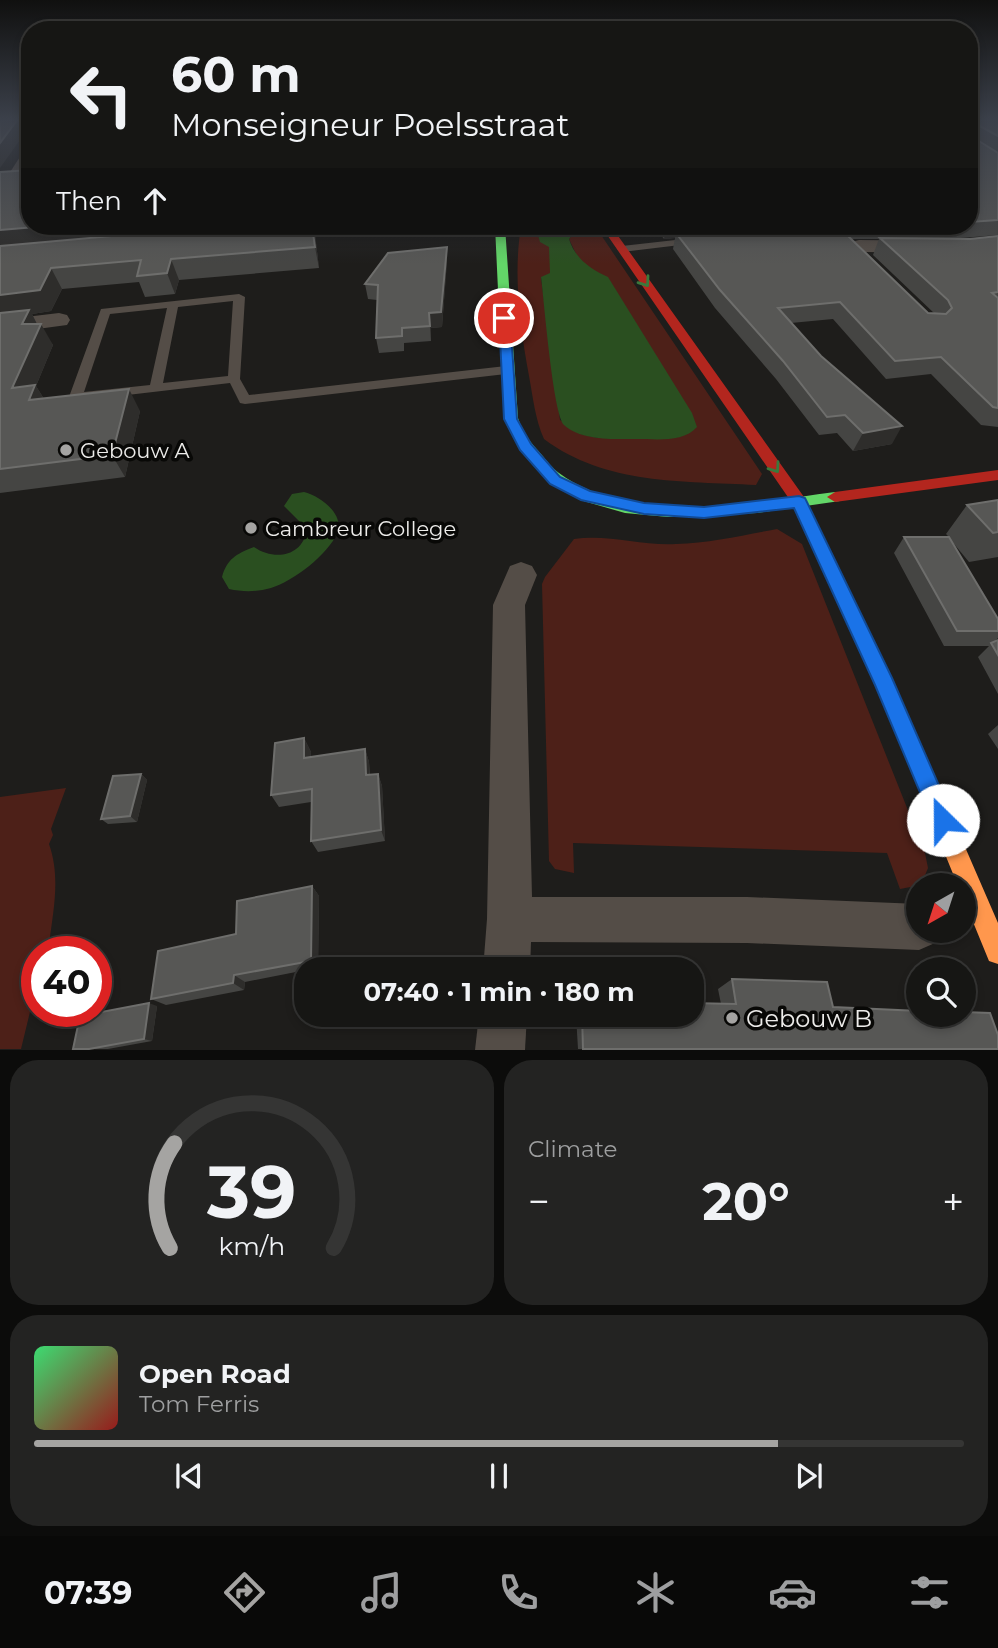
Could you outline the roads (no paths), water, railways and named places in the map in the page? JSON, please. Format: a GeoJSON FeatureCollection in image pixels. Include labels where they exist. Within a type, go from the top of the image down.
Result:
{"type":"FeatureCollection","features":[{"type":"Feature","properties":{"kind":"main road"},"geometry":{"type":"LineString","coordinates":[[500,235],[510,419],[504,444]]}},
{"type":"Feature","properties":{"kind":"main road"},"geometry":{"type":"LineString","coordinates":[[612,235],[799,502],[885,685],[983,937]]}},
{"type":"Feature","properties":{"kind":"main road"},"geometry":{"type":"LineString","coordinates":[[510,419],[525,446],[555,480],[586,496],[644,508],[704,513],[998,475]]}},
{"type":"Feature","properties":{"kind":"main road"},"geometry":{"type":"LineString","coordinates":[[575,508],[610,520],[645,524],[677,522],[704,513]]}},
{"type":"Feature","properties":{"kind":"street"},"geometry":{"type":"LineString","coordinates":[[894,290],[853,250],[859,240],[961,247],[998,243]]}},
{"type":"Feature","properties":{"kind":"street"},"geometry":{"type":"LineString","coordinates":[[0,327],[59,320]]}},
{"type":"Feature","properties":{"kind":"street"},"geometry":{"type":"LineString","coordinates":[[507,957],[510,919],[509,605],[521,575]]}},
{"type":"Feature","properties":{"kind":"street"},"geometry":{"type":"LineString","coordinates":[[510,919],[747,920],[906,926]]}},
{"type":"Feature","properties":{"kind":"street"},"geometry":{"type":"LineString","coordinates":[[500,1049],[502,1027]]}},
{"type":"Feature","properties":{"kind":"lane"},"geometry":{"type":"LineString","coordinates":[[622,249],[711,240]]}},
{"type":"Feature","properties":{"kind":"lane"},"geometry":{"type":"LineString","coordinates":[[234,379],[76,397],[105,311],[239,298],[234,379],[246,400],[506,370]]}},
{"type":"Feature","properties":{"kind":"lane"},"geometry":{"type":"LineString","coordinates":[[156,388],[173,304]]}},
{"type":"Feature","properties":{"kind":"place","name":"Gebouw A"},"geometry":{"type":"Point","coordinates":[66,450]}},
{"type":"Feature","properties":{"kind":"place","name":"Cambreur College"},"geometry":{"type":"Point","coordinates":[251,528]}},
{"type":"Feature","properties":{"kind":"place","name":"Gebouw B"},"geometry":{"type":"Point","coordinates":[732,1018]}}]}
